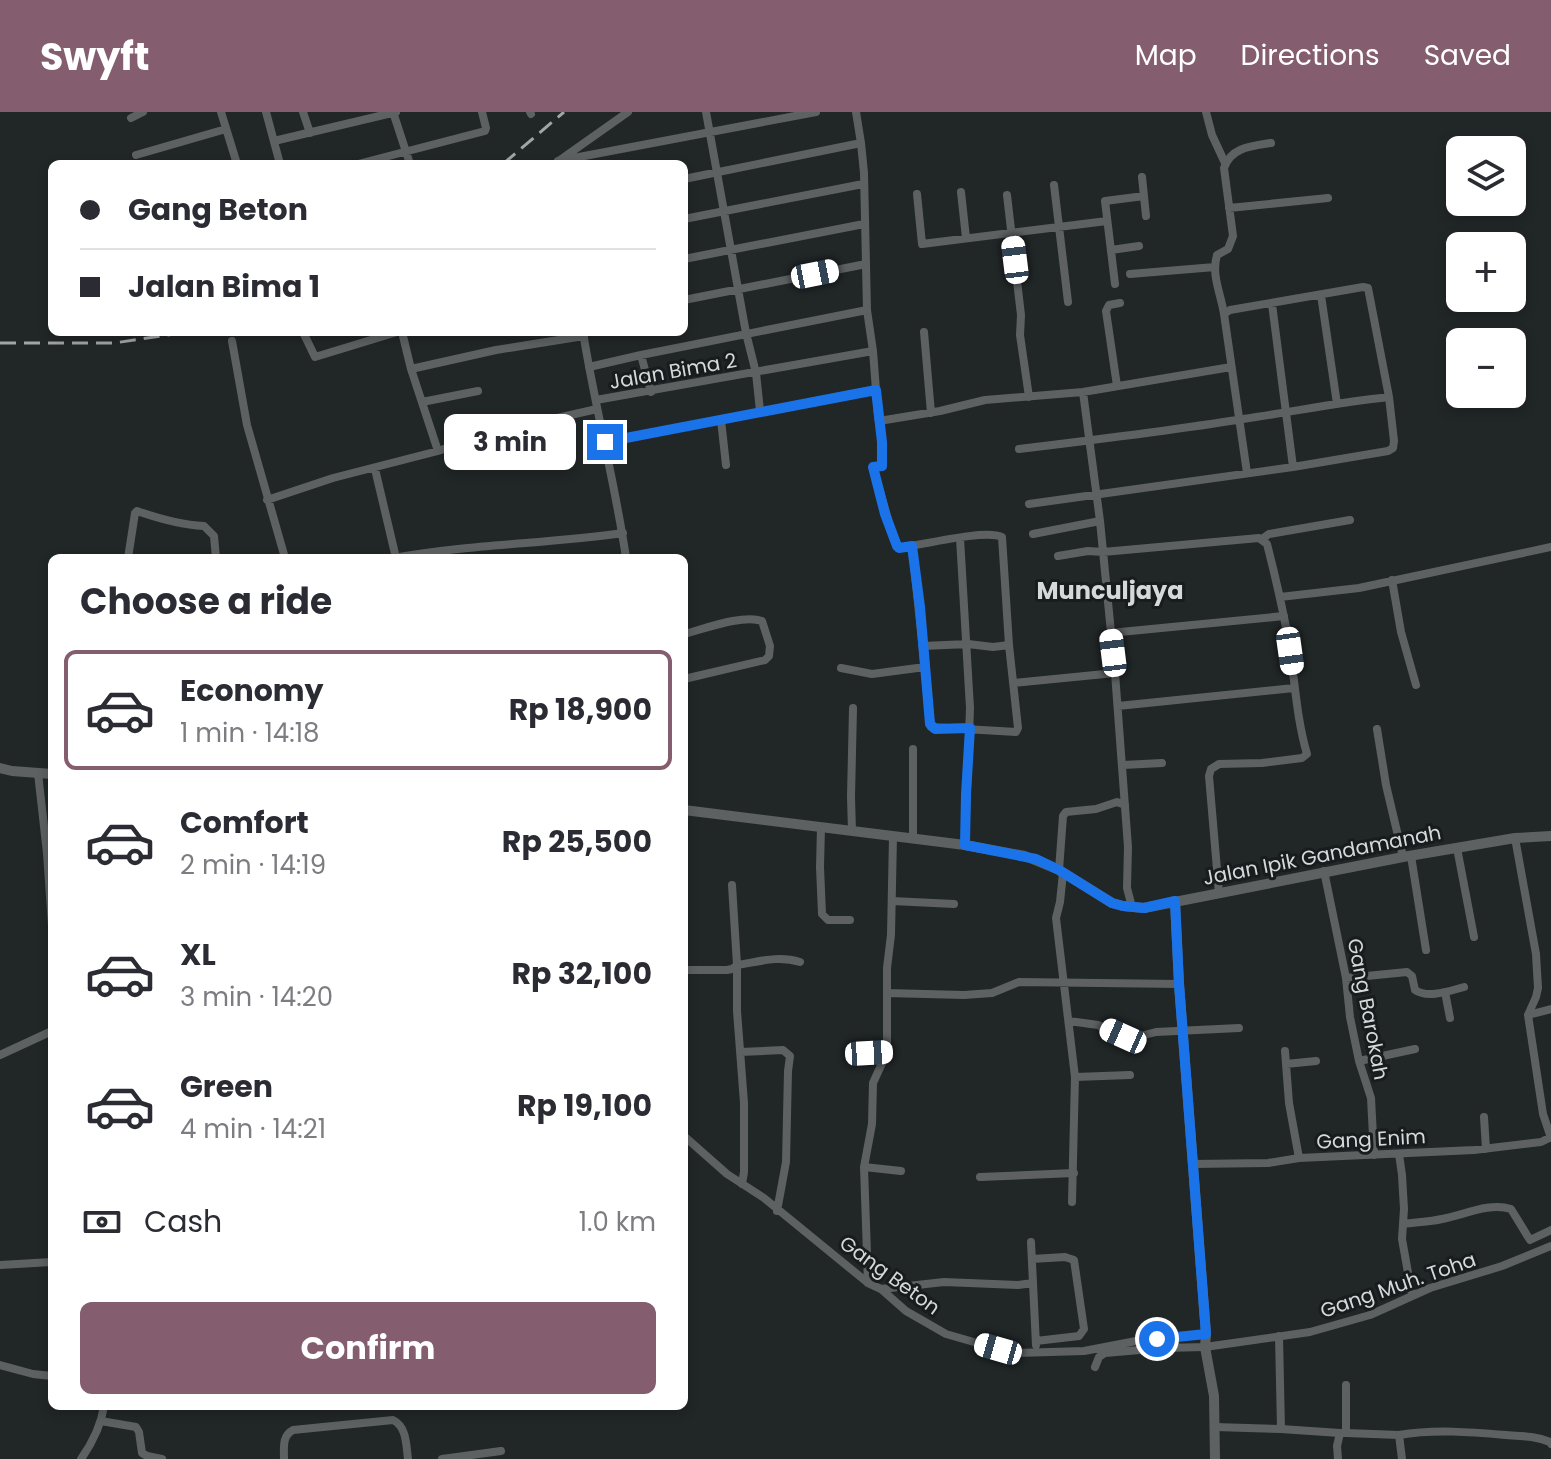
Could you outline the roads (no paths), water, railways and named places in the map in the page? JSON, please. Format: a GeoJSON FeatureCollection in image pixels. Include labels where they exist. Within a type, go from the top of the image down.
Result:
{"type":"FeatureCollection","features":[{"type":"Feature","properties":{"kind":"street"},"geometry":{"type":"LineString","coordinates":[[131,118],[143,112]]}},
{"type":"Feature","properties":{"kind":"street"},"geometry":{"type":"LineString","coordinates":[[221,112],[236,160]]}},
{"type":"Feature","properties":{"kind":"street"},"geometry":{"type":"LineString","coordinates":[[266,112],[279,160]]}},
{"type":"Feature","properties":{"kind":"street"},"geometry":{"type":"LineString","coordinates":[[303,112],[310,133]]}},
{"type":"Feature","properties":{"kind":"street"},"geometry":{"type":"LineString","coordinates":[[350,112],[354,123]]}},
{"type":"Feature","properties":{"kind":"street"},"geometry":{"type":"LineString","coordinates":[[274,141],[394,112],[409,160]]}},
{"type":"Feature","properties":{"kind":"street"},"geometry":{"type":"LineString","coordinates":[[374,160],[485,131],[482,112]]}},
{"type":"Feature","properties":{"kind":"street"},"geometry":{"type":"LineString","coordinates":[[560,160],[628,112]]}},
{"type":"Feature","properties":{"kind":"street"},"geometry":{"type":"LineString","coordinates":[[706,112],[756,373],[760,411]]}},
{"type":"Feature","properties":{"kind":"street"},"geometry":{"type":"LineString","coordinates":[[571,160],[816,112]]}},
{"type":"Feature","properties":{"kind":"street"},"geometry":{"type":"LineString","coordinates":[[856,112],[861,143],[867,310],[882,442],[882,466],[873,467],[876,480],[899,548],[960,538],[996,534],[1002,537],[1016,732],[931,727],[912,546]]}},
{"type":"Feature","properties":{"kind":"street"},"geometry":{"type":"LineString","coordinates":[[1206,112],[1212,135],[1225,163],[1233,236],[1228,249],[1217,255],[1215,267],[1247,473]]}},
{"type":"Feature","properties":{"kind":"street"},"geometry":{"type":"LineString","coordinates":[[136,155],[226,129]]}},
{"type":"Feature","properties":{"kind":"street"},"geometry":{"type":"LineString","coordinates":[[688,178],[861,143]]}},
{"type":"Feature","properties":{"kind":"street"},"geometry":{"type":"LineString","coordinates":[[1225,163],[1237,150],[1271,143]]}},
{"type":"Feature","properties":{"kind":"street"},"geometry":{"type":"LineString","coordinates":[[1142,177],[1146,216]]}},
{"type":"Feature","properties":{"kind":"street"},"geometry":{"type":"LineString","coordinates":[[688,218],[863,184]]}},
{"type":"Feature","properties":{"kind":"street"},"geometry":{"type":"LineString","coordinates":[[1054,185],[1068,302]]}},
{"type":"Feature","properties":{"kind":"street"},"geometry":{"type":"LineString","coordinates":[[961,192],[966,238]]}},
{"type":"Feature","properties":{"kind":"street"},"geometry":{"type":"LineString","coordinates":[[917,194],[922,244],[1107,221]]}},
{"type":"Feature","properties":{"kind":"street"},"geometry":{"type":"LineString","coordinates":[[1007,195],[1029,397]]}},
{"type":"Feature","properties":{"kind":"street"},"geometry":{"type":"LineString","coordinates":[[1115,284],[1105,201],[1144,196]]}},
{"type":"Feature","properties":{"kind":"street"},"geometry":{"type":"LineString","coordinates":[[1229,208],[1328,198]]}},
{"type":"Feature","properties":{"kind":"street"},"geometry":{"type":"LineString","coordinates":[[688,258],[864,224]]}},
{"type":"Feature","properties":{"kind":"street"},"geometry":{"type":"LineString","coordinates":[[1111,250],[1139,246]]}},
{"type":"Feature","properties":{"kind":"street"},"geometry":{"type":"LineString","coordinates":[[688,299],[866,264]]}},
{"type":"Feature","properties":{"kind":"street"},"geometry":{"type":"LineString","coordinates":[[1130,274],[1215,267]]}},
{"type":"Feature","properties":{"kind":"street"},"geometry":{"type":"LineString","coordinates":[[1029,504],[1391,450],[1394,441],[1389,397],[1368,288],[1230,310],[1224,314]]}},
{"type":"Feature","properties":{"kind":"street"},"geometry":{"type":"LineString","coordinates":[[1321,295],[1337,404]]}},
{"type":"Feature","properties":{"kind":"street"},"geometry":{"type":"LineString","coordinates":[[1117,386],[1106,311],[1109,305],[1120,303]]}},
{"type":"Feature","properties":{"kind":"street"},"geometry":{"type":"LineString","coordinates":[[1272,304],[1293,467]]}},
{"type":"Feature","properties":{"kind":"street"},"geometry":{"type":"LineString","coordinates":[[589,367],[867,310]]}},
{"type":"Feature","properties":{"kind":"street"},"geometry":{"type":"LineString","coordinates":[[924,332],[931,413]]}},
{"type":"Feature","properties":{"kind":"street"},"geometry":{"type":"LineString","coordinates":[[305,336],[315,357],[386,336]]}},
{"type":"Feature","properties":{"kind":"street"},"geometry":{"type":"LineString","coordinates":[[400,336],[438,451]]}},
{"type":"Feature","properties":{"kind":"street"},"geometry":{"type":"LineString","coordinates":[[411,369],[573,336]]}},
{"type":"Feature","properties":{"kind":"street"},"geometry":{"type":"LineString","coordinates":[[584,336],[626,554]]}},
{"type":"Feature","properties":{"kind":"street"},"geometry":{"type":"LineString","coordinates":[[232,341],[247,425],[284,554]]}},
{"type":"Feature","properties":{"kind":"street","name":"Jalan Bima 2"},"geometry":{"type":"LineString","coordinates":[[267,500],[333,478],[375,469],[596,404],[873,351]]}},
{"type":"Feature","properties":{"kind":"street"},"geometry":{"type":"LineString","coordinates":[[641,355],[651,392]]}},
{"type":"Feature","properties":{"kind":"street"},"geometry":{"type":"LineString","coordinates":[[879,421],[985,400],[1083,392],[1231,367]]}},
{"type":"Feature","properties":{"kind":"street"},"geometry":{"type":"LineString","coordinates":[[605,442],[876,390]]}},
{"type":"Feature","properties":{"kind":"street"},"geometry":{"type":"LineString","coordinates":[[422,402],[478,391]]}},
{"type":"Feature","properties":{"kind":"street"},"geometry":{"type":"LineString","coordinates":[[1083,392],[1115,673],[1128,847],[1127,888],[1132,907]]}},
{"type":"Feature","properties":{"kind":"street"},"geometry":{"type":"LineString","coordinates":[[1019,449],[1389,397]]}},
{"type":"Feature","properties":{"kind":"street"},"geometry":{"type":"LineString","coordinates":[[721,420],[726,465]]}},
{"type":"Feature","properties":{"kind":"street"},"geometry":{"type":"LineString","coordinates":[[375,469],[394,554]]}},
{"type":"Feature","properties":{"kind":"street"},"geometry":{"type":"LineString","coordinates":[[129,554],[137,511],[208,528],[214,536],[216,554]]}},
{"type":"Feature","properties":{"kind":"street"},"geometry":{"type":"LineString","coordinates":[[1058,556],[1088,551],[1262,539],[1269,534],[1350,520]]}},
{"type":"Feature","properties":{"kind":"street"},"geometry":{"type":"LineString","coordinates":[[1033,534],[1100,521]]}},
{"type":"Feature","properties":{"kind":"street"},"geometry":{"type":"LineString","coordinates":[[459,554],[623,533]]}},
{"type":"Feature","properties":{"kind":"street"},"geometry":{"type":"LineString","coordinates":[[960,538],[968,644],[970,728],[965,845]]}},
{"type":"Feature","properties":{"kind":"street"},"geometry":{"type":"LineString","coordinates":[[1219,893],[1209,776],[1211,769],[1219,764],[1262,763],[1306,756],[1307,752],[1280,597],[1267,544],[1262,539]]}},
{"type":"Feature","properties":{"kind":"street"},"geometry":{"type":"LineString","coordinates":[[1280,597],[1359,588],[1551,547]]}},
{"type":"Feature","properties":{"kind":"street"},"geometry":{"type":"LineString","coordinates":[[1392,580],[1401,632],[1416,685]]}},
{"type":"Feature","properties":{"kind":"street"},"geometry":{"type":"LineString","coordinates":[[1110,633],[1284,616]]}},
{"type":"Feature","properties":{"kind":"street"},"geometry":{"type":"LineString","coordinates":[[688,633],[751,618],[762,621],[770,646],[769,656],[765,660],[688,678]]}},
{"type":"Feature","properties":{"kind":"street"},"geometry":{"type":"LineString","coordinates":[[923,646],[1009,645]]}},
{"type":"Feature","properties":{"kind":"street"},"geometry":{"type":"LineString","coordinates":[[841,668],[872,674],[925,667]]}},
{"type":"Feature","properties":{"kind":"street"},"geometry":{"type":"LineString","coordinates":[[1013,683],[1115,673]]}},
{"type":"Feature","properties":{"kind":"street"},"geometry":{"type":"LineString","coordinates":[[1118,706],[1294,688]]}},
{"type":"Feature","properties":{"kind":"street"},"geometry":{"type":"LineString","coordinates":[[852,831],[853,708]]}},
{"type":"Feature","properties":{"kind":"street"},"geometry":{"type":"LineString","coordinates":[[1377,729],[1393,821],[1407,856],[1426,950]]}},
{"type":"Feature","properties":{"kind":"street"},"geometry":{"type":"LineString","coordinates":[[913,749],[913,839]]}},
{"type":"Feature","properties":{"kind":"street"},"geometry":{"type":"LineString","coordinates":[[1123,765],[1162,763]]}},
{"type":"Feature","properties":{"kind":"street"},"geometry":{"type":"LineString","coordinates":[[0,768],[48,774]]}},
{"type":"Feature","properties":{"kind":"street"},"geometry":{"type":"LineString","coordinates":[[38,773],[48,868]]}},
{"type":"Feature","properties":{"kind":"street"},"geometry":{"type":"LineString","coordinates":[[1072,1202],[1075,1077],[1056,918],[1060,902],[1063,816],[1066,812],[1096,809],[1117,802],[1125,805]]}},
{"type":"Feature","properties":{"kind":"street","name":"Jalan Ipik Gandamanah"},"geometry":{"type":"LineString","coordinates":[[688,810],[965,845],[1025,856],[1061,872],[1112,903],[1132,907],[1152,907],[1407,856],[1515,838],[1551,836]]}},
{"type":"Feature","properties":{"kind":"street"},"geometry":{"type":"LineString","coordinates":[[821,827],[822,914],[828,920],[850,920]]}},
{"type":"Feature","properties":{"kind":"street"},"geometry":{"type":"LineString","coordinates":[[868,1283],[864,1167],[872,1124],[873,1083],[886,1052],[893,836]]}},
{"type":"Feature","properties":{"kind":"street"},"geometry":{"type":"LineString","coordinates":[[1515,838],[1536,954],[1538,988],[1528,1015],[1543,1114],[1551,1138]]}},
{"type":"Feature","properties":{"kind":"street"},"geometry":{"type":"LineString","coordinates":[[1457,848],[1474,937]]}},
{"type":"Feature","properties":{"kind":"street","name":"Gang Barokah"},"geometry":{"type":"LineString","coordinates":[[1324,871],[1359,1061],[1371,1098],[1374,1155]]}},
{"type":"Feature","properties":{"kind":"street"},"geometry":{"type":"LineString","coordinates":[[732,885],[744,1103],[742,1184]]}},
{"type":"Feature","properties":{"kind":"street"},"geometry":{"type":"LineString","coordinates":[[892,901],[954,904]]}},
{"type":"Feature","properties":{"kind":"street"},"geometry":{"type":"LineString","coordinates":[[1175,901],[1205,1347],[1212,1379],[1215,1459]]}},
{"type":"Feature","properties":{"kind":"street"},"geometry":{"type":"LineString","coordinates":[[688,970],[727,970],[770,959],[800,962]]}},
{"type":"Feature","properties":{"kind":"street"},"geometry":{"type":"LineString","coordinates":[[1346,978],[1407,972],[1412,976],[1418,993],[1445,992],[1464,987]]}},
{"type":"Feature","properties":{"kind":"street"},"geometry":{"type":"LineString","coordinates":[[887,993],[992,993],[1019,982],[1179,984]]}},
{"type":"Feature","properties":{"kind":"street"},"geometry":{"type":"LineString","coordinates":[[1445,992],[1450,1018]]}},
{"type":"Feature","properties":{"kind":"street"},"geometry":{"type":"LineString","coordinates":[[1528,1015],[1551,1009]]}},
{"type":"Feature","properties":{"kind":"street"},"geometry":{"type":"LineString","coordinates":[[1069,1021],[1098,1025],[1129,1039],[1148,1033],[1239,1028]]}},
{"type":"Feature","properties":{"kind":"street"},"geometry":{"type":"LineString","coordinates":[[0,1055],[48,1033]]}},
{"type":"Feature","properties":{"kind":"street"},"geometry":{"type":"LineString","coordinates":[[1359,1061],[1415,1049]]}},
{"type":"Feature","properties":{"kind":"street"},"geometry":{"type":"LineString","coordinates":[[740,1052],[783,1050],[790,1056],[786,1162],[777,1211]]}},
{"type":"Feature","properties":{"kind":"street"},"geometry":{"type":"LineString","coordinates":[[1285,1051],[1289,1103],[1299,1158]]}},
{"type":"Feature","properties":{"kind":"street"},"geometry":{"type":"LineString","coordinates":[[853,1054],[886,1052]]}},
{"type":"Feature","properties":{"kind":"street"},"geometry":{"type":"LineString","coordinates":[[1286,1064],[1316,1061]]}},
{"type":"Feature","properties":{"kind":"street"},"geometry":{"type":"LineString","coordinates":[[1075,1077],[1130,1075]]}},
{"type":"Feature","properties":{"kind":"street"},"geometry":{"type":"LineString","coordinates":[[1484,1117],[1486,1149]]}},
{"type":"Feature","properties":{"kind":"street","name":"Gang Enim"},"geometry":{"type":"LineString","coordinates":[[1192,1164],[1268,1163],[1299,1158],[1486,1149],[1551,1138]]}},
{"type":"Feature","properties":{"kind":"street","name":"Gang Beton"},"geometry":{"type":"LineString","coordinates":[[688,1140],[727,1174],[764,1198],[868,1283],[881,1289],[906,1311],[946,1334],[1017,1353],[1095,1350],[1136,1341],[1206,1334]]}},
{"type":"Feature","properties":{"kind":"street"},"geometry":{"type":"LineString","coordinates":[[1399,1154],[1402,1239],[1411,1289]]}},
{"type":"Feature","properties":{"kind":"street"},"geometry":{"type":"LineString","coordinates":[[864,1167],[901,1171]]}},
{"type":"Feature","properties":{"kind":"street"},"geometry":{"type":"LineString","coordinates":[[980,1177],[1074,1173]]}},
{"type":"Feature","properties":{"kind":"street"},"geometry":{"type":"LineString","coordinates":[[1403,1224],[1503,1207],[1511,1209],[1530,1240],[1551,1230]]}},
{"type":"Feature","properties":{"kind":"street"},"geometry":{"type":"LineString","coordinates":[[1031,1242],[1036,1352]]}},
{"type":"Feature","properties":{"kind":"street","name":"Gang Muh. Toha"},"geometry":{"type":"LineString","coordinates":[[1095,1367],[1099,1357],[1105,1353],[1205,1347],[1310,1332],[1348,1322],[1370,1315],[1411,1289],[1502,1266],[1551,1246]]}},
{"type":"Feature","properties":{"kind":"street"},"geometry":{"type":"LineString","coordinates":[[1032,1259],[1065,1257],[1074,1260],[1084,1329],[1079,1336],[1036,1341]]}},
{"type":"Feature","properties":{"kind":"street"},"geometry":{"type":"LineString","coordinates":[[0,1265],[48,1262]]}},
{"type":"Feature","properties":{"kind":"street"},"geometry":{"type":"LineString","coordinates":[[881,1289],[944,1282],[1033,1283]]}},
{"type":"Feature","properties":{"kind":"street"},"geometry":{"type":"LineString","coordinates":[[1279,1336],[1281,1429]]}},
{"type":"Feature","properties":{"kind":"street"},"geometry":{"type":"LineString","coordinates":[[0,1365],[48,1376]]}},
{"type":"Feature","properties":{"kind":"street"},"geometry":{"type":"LineString","coordinates":[[1338,1459],[1346,1385]]}},
{"type":"Feature","properties":{"kind":"street"},"geometry":{"type":"LineString","coordinates":[[81,1459],[96,1434],[103,1410]]}},
{"type":"Feature","properties":{"kind":"street"},"geometry":{"type":"LineString","coordinates":[[284,1459],[283,1443],[286,1435],[293,1430],[393,1420],[403,1428],[408,1459]]}},
{"type":"Feature","properties":{"kind":"street"},"geometry":{"type":"LineString","coordinates":[[101,1421],[136,1427],[142,1453],[162,1459]]}},
{"type":"Feature","properties":{"kind":"street"},"geometry":{"type":"LineString","coordinates":[[1215,1427],[1399,1435],[1420,1431],[1490,1433],[1542,1438],[1551,1444]]}},
{"type":"Feature","properties":{"kind":"street"},"geometry":{"type":"LineString","coordinates":[[1399,1435],[1402,1459]]}},
{"type":"Feature","properties":{"kind":"street"},"geometry":{"type":"LineString","coordinates":[[442,1459],[501,1451]]}},
{"type":"Feature","properties":{"kind":"railway"},"geometry":{"type":"LineString","coordinates":[[508,160],[564,112]]}},
{"type":"Feature","properties":{"kind":"railway"},"geometry":{"type":"LineString","coordinates":[[0,343],[114,343],[161,336]]}},
{"type":"Feature","properties":{"kind":"district","name":"Munculjaya"},"geometry":{"type":"Point","coordinates":[1110,591]}}]}
